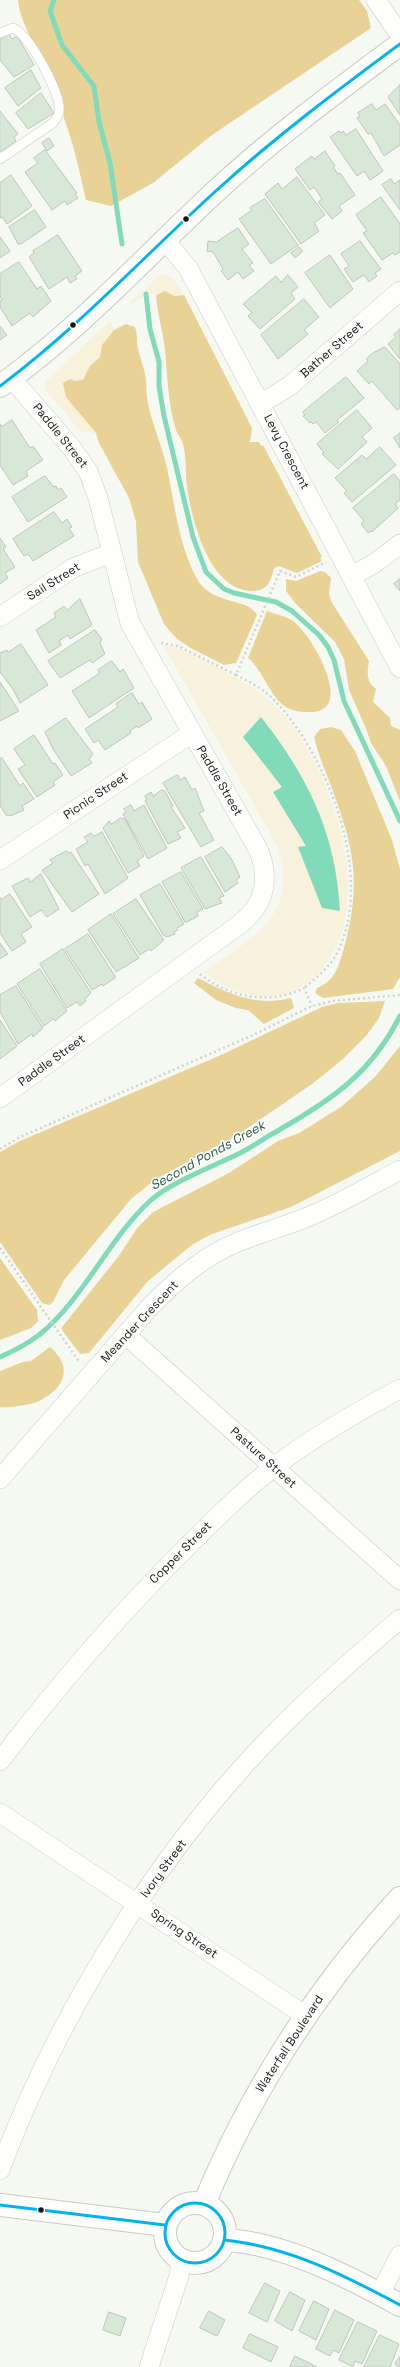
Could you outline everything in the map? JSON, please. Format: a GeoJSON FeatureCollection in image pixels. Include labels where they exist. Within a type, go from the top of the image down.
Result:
{"type":"FeatureCollection","features":[{"type":"Feature","properties":{"kind":"street"},"geometry":{"type":"LineString","coordinates":[[376,0],[400,35]]}},
{"type":"Feature","properties":{"kind":"street"},"geometry":{"type":"LineString","coordinates":[[6,382],[68,331],[233,175],[321,104],[400,44]]}},
{"type":"Feature","properties":{"kind":"street","name":"Levy Crescent"},"geometry":{"type":"LineString","coordinates":[[165,240],[188,268],[400,668]]}},
{"type":"Feature","properties":{"kind":"street","name":"Bather Street"},"geometry":{"type":"LineString","coordinates":[[260,402],[272,397],[291,385],[400,291]]}},
{"type":"Feature","properties":{"kind":"street","name":"Paddle Street"},"geometry":{"type":"LineString","coordinates":[[0,1098],[240,924],[257,907],[265,884],[266,873],[259,851],[130,623],[98,498],[88,471],[71,447],[6,382]]}},
{"type":"Feature","properties":{"kind":"street"},"geometry":{"type":"LineString","coordinates":[[352,576],[375,563],[400,544]]}},
{"type":"Feature","properties":{"kind":"street","name":"Sail Street"},"geometry":{"type":"LineString","coordinates":[[0,617],[74,568],[112,553]]}},
{"type":"Feature","properties":{"kind":"street","name":"Picnic Street"},"geometry":{"type":"LineString","coordinates":[[0,860],[192,733]]}},
{"type":"Feature","properties":{"kind":"street","name":"Meander Crescent"},"geometry":{"type":"LineString","coordinates":[[0,1479],[167,1289],[210,1255],[237,1242],[309,1217],[400,1170]]}},
{"type":"Feature","properties":{"kind":"street","name":"Pasture Street"},"geometry":{"type":"LineString","coordinates":[[126,1335],[400,1580]]}},
{"type":"Feature","properties":{"kind":"street","name":"Copper Street"},"geometry":{"type":"LineString","coordinates":[[0,1761],[57,1687],[122,1613],[212,1522],[273,1467],[329,1429],[400,1389]]}},
{"type":"Feature","properties":{"kind":"street","name":"Ivory Street"},"geometry":{"type":"LineString","coordinates":[[0,2170],[43,2068],[76,2006],[138,1904],[200,1819],[265,1744],[326,1684],[400,1619]]}},
{"type":"Feature","properties":{"kind":"street","name":"Spring Street"},"geometry":{"type":"LineString","coordinates":[[0,1813],[306,2016]]}},
{"type":"Feature","properties":{"kind":"street","name":"Waterfall Boulevard"},"geometry":{"type":"LineString","coordinates":[[204,2204],[229,2148],[255,2097],[306,2016],[352,1954],[400,1898]]}},
{"type":"Feature","properties":{"kind":"street"},"geometry":{"type":"LineString","coordinates":[[204,2204],[216,2212],[223,2220],[226,2230],[225,2240],[216,2254],[209,2260],[191,2263],[181,2260],[172,2254],[166,2244],[164,2234],[165,2224],[178,2209],[187,2205],[204,2204]]}},
{"type":"Feature","properties":{"kind":"street"},"geometry":{"type":"LineString","coordinates":[[0,2205],[165,2224]]}},
{"type":"Feature","properties":{"kind":"street"},"geometry":{"type":"LineString","coordinates":[[225,2240],[251,2243],[288,2254],[344,2276],[400,2305]]}},
{"type":"Feature","properties":{"kind":"street"},"geometry":{"type":"LineString","coordinates":[[380,2294],[400,2255]]}},
{"type":"Feature","properties":{"kind":"street"},"geometry":{"type":"LineString","coordinates":[[149,2367],[179,2276],[181,2260]]}},
{"type":"Feature","properties":{"kind":"lane"},"geometry":{"type":"LineString","coordinates":[[0,33],[13,28],[25,36],[51,82],[59,105],[57,118],[53,123],[0,159]]}},
{"type":"Feature","properties":{"kind":"path"},"geometry":{"type":"LineString","coordinates":[[236,675],[280,572],[296,577],[330,560]]}},
{"type":"Feature","properties":{"kind":"path"},"geometry":{"type":"LineString","coordinates":[[158,643],[165,642],[178,646],[236,675],[269,695],[299,730],[326,783],[340,820],[347,848],[351,876],[347,926],[340,947],[331,964],[304,988],[285,996],[257,998],[221,986],[199,972]]}},
{"type":"Feature","properties":{"kind":"path"},"geometry":{"type":"LineString","coordinates":[[304,988],[312,1006]]}},
{"type":"Feature","properties":{"kind":"path"},"geometry":{"type":"LineString","coordinates":[[0,1149],[20,1137],[251,1036],[312,1006],[352,998],[400,995]]}},
{"type":"Feature","properties":{"kind":"path"},"geometry":{"type":"LineString","coordinates":[[0,1248],[77,1360]]}},
{"type":"Feature","properties":{"kind":"shaded area"},"geometry":{"type":"Polygon","coordinates":[[[18,0],[359,0],[367,11],[371,28],[212,135],[153,183],[111,206],[86,200],[74,150],[64,118],[62,97],[24,23],[18,0]]]}},
{"type":"Feature","properties":{"kind":"shaded area"},"geometry":{"type":"Polygon","coordinates":[[[161,274],[173,278],[184,295],[174,296],[165,291],[156,295],[146,293],[134,303],[128,304],[161,274]]]}},
{"type":"Feature","properties":{"kind":"shaded area"},"geometry":{"type":"Polygon","coordinates":[[[165,291],[174,296],[184,295],[252,428],[250,442],[259,442],[261,446],[263,445],[322,557],[320,558],[322,561],[297,573],[279,566],[274,568],[272,577],[268,584],[257,591],[237,588],[224,579],[214,567],[198,534],[189,501],[184,446],[176,430],[169,398],[164,343],[156,295],[165,291]]]}},
{"type":"Feature","properties":{"kind":"shaded area"},"geometry":{"type":"Polygon","coordinates":[[[110,321],[114,330],[102,345],[100,357],[90,366],[83,380],[75,381],[66,397],[96,433],[80,431],[46,390],[46,381],[110,321]]]}},
{"type":"Feature","properties":{"kind":"shaded area"},"geometry":{"type":"Polygon","coordinates":[[[126,324],[135,327],[136,329],[137,344],[146,377],[149,407],[165,459],[181,537],[190,564],[202,586],[210,593],[253,609],[257,615],[236,663],[224,665],[189,647],[176,638],[164,624],[138,562],[136,522],[129,498],[99,443],[96,433],[66,397],[63,383],[70,379],[75,381],[83,380],[90,366],[100,357],[102,345],[114,330],[126,324]]]}},
{"type":"Feature","properties":{"kind":"shaded area"},"geometry":{"type":"Polygon","coordinates":[[[320,571],[325,572],[331,578],[329,594],[331,601],[369,661],[369,680],[376,689],[373,702],[390,718],[391,726],[400,730],[400,801],[386,766],[371,743],[349,690],[344,659],[335,642],[296,604],[286,591],[286,579],[296,581],[320,571]]]}},
{"type":"Feature","properties":{"kind":"shaded area"},"geometry":{"type":"Polygon","coordinates":[[[267,611],[284,616],[293,621],[301,628],[319,655],[326,671],[330,686],[330,699],[325,708],[309,712],[297,711],[288,708],[277,699],[259,670],[248,658],[267,611]]]}},
{"type":"Feature","properties":{"kind":"shaded area"},"geometry":{"type":"Polygon","coordinates":[[[163,645],[176,647],[201,659],[235,677],[264,696],[282,712],[290,722],[307,747],[322,777],[344,844],[348,879],[347,912],[338,942],[322,969],[306,984],[294,991],[273,996],[254,995],[236,991],[220,983],[204,972],[239,948],[267,923],[277,908],[282,891],[283,871],[278,847],[163,645]]]}},
{"type":"Feature","properties":{"kind":"shaded area"},"geometry":{"type":"Polygon","coordinates":[[[261,717],[293,762],[317,807],[333,856],[340,911],[322,908],[298,847],[306,846],[273,792],[282,787],[243,737],[261,717]]]}},
{"type":"Feature","properties":{"kind":"shaded area"},"geometry":{"type":"Polygon","coordinates":[[[331,727],[341,730],[355,751],[392,840],[400,869],[400,977],[393,989],[323,998],[315,993],[317,988],[332,977],[340,961],[349,927],[354,889],[348,836],[314,737],[320,729],[331,727]]]}},
{"type":"Feature","properties":{"kind":"shaded area"},"geometry":{"type":"Polygon","coordinates":[[[198,978],[232,994],[255,1000],[266,1001],[291,998],[294,1008],[264,1024],[248,1010],[236,1008],[216,1000],[194,983],[198,978]]]}},
{"type":"Feature","properties":{"kind":"shaded area"},"geometry":{"type":"Polygon","coordinates":[[[385,1001],[379,1018],[366,1036],[343,1059],[312,1084],[239,1134],[156,1179],[131,1199],[64,1280],[53,1302],[49,1305],[42,1303],[0,1242],[0,1152],[20,1141],[221,1055],[322,1007],[338,1003],[385,1001]]]}},
{"type":"Feature","properties":{"kind":"shaded area"},"geometry":{"type":"Polygon","coordinates":[[[400,1046],[400,1151],[291,1207],[212,1234],[193,1244],[148,1281],[89,1353],[80,1354],[62,1330],[62,1327],[118,1257],[138,1227],[153,1212],[229,1173],[278,1141],[299,1133],[341,1107],[375,1077],[400,1046]]]}},
{"type":"Feature","properties":{"kind":"shaded area"},"geometry":{"type":"Polygon","coordinates":[[[0,1258],[37,1310],[38,1321],[31,1328],[0,1340],[0,1258]]]}},
{"type":"Feature","properties":{"kind":"shaded area"},"geometry":{"type":"Polygon","coordinates":[[[50,1347],[58,1355],[64,1370],[63,1378],[54,1391],[37,1402],[19,1406],[0,1407],[0,1371],[23,1362],[31,1361],[50,1347]]]}},
{"type":"Feature","properties":{"kind":"building"},"geometry":{"type":"Polygon","coordinates":[[[9,34],[12,39],[17,36],[34,65],[14,77],[0,60],[0,40],[9,34]]]}},
{"type":"Feature","properties":{"kind":"building"},"geometry":{"type":"Polygon","coordinates":[[[31,70],[41,88],[18,106],[5,88],[31,70]]]}},
{"type":"Feature","properties":{"kind":"building"},"geometry":{"type":"Polygon","coordinates":[[[400,85],[400,115],[388,97],[400,85]]]}},
{"type":"Feature","properties":{"kind":"building"},"geometry":{"type":"Polygon","coordinates":[[[41,93],[54,113],[28,129],[16,113],[41,93]]]}},
{"type":"Feature","properties":{"kind":"building"},"geometry":{"type":"Polygon","coordinates":[[[372,104],[376,110],[385,104],[400,125],[400,145],[384,156],[371,133],[368,134],[357,118],[360,116],[358,113],[372,104]]]}},
{"type":"Feature","properties":{"kind":"building"},"geometry":{"type":"Polygon","coordinates":[[[0,111],[18,134],[14,137],[16,141],[0,152],[0,111]]]}},
{"type":"Feature","properties":{"kind":"building"},"geometry":{"type":"Polygon","coordinates":[[[356,129],[383,171],[370,180],[364,171],[357,176],[330,137],[339,131],[341,133],[343,131],[346,135],[356,129]]]}},
{"type":"Feature","properties":{"kind":"building"},"geometry":{"type":"Polygon","coordinates":[[[49,138],[54,146],[47,151],[42,143],[49,138]]]}},
{"type":"Feature","properties":{"kind":"building"},"geometry":{"type":"Polygon","coordinates":[[[45,150],[77,193],[75,194],[78,198],[67,205],[65,201],[52,210],[25,172],[38,163],[34,158],[45,150]]]}},
{"type":"Feature","properties":{"kind":"building"},"geometry":{"type":"Polygon","coordinates":[[[325,151],[335,166],[333,167],[338,174],[340,173],[355,195],[339,206],[342,211],[332,219],[318,202],[322,199],[314,187],[310,190],[295,169],[312,156],[314,159],[325,151]]]}},
{"type":"Feature","properties":{"kind":"building"},"geometry":{"type":"Polygon","coordinates":[[[11,175],[32,206],[7,224],[2,217],[0,218],[0,183],[11,175]]]}},
{"type":"Feature","properties":{"kind":"building"},"geometry":{"type":"Polygon","coordinates":[[[297,177],[325,215],[314,223],[319,231],[301,244],[265,194],[278,183],[282,189],[297,177]]]}},
{"type":"Feature","properties":{"kind":"building"},"geometry":{"type":"Polygon","coordinates":[[[391,179],[394,184],[400,180],[400,210],[382,185],[391,179]]]}},
{"type":"Feature","properties":{"kind":"building"},"geometry":{"type":"Polygon","coordinates":[[[381,197],[400,224],[400,252],[395,255],[393,253],[382,260],[363,233],[367,231],[356,215],[381,197]]]}},
{"type":"Feature","properties":{"kind":"building"},"geometry":{"type":"Polygon","coordinates":[[[265,199],[298,245],[271,264],[239,219],[252,210],[250,208],[265,199]]]}},
{"type":"Feature","properties":{"kind":"building"},"geometry":{"type":"Polygon","coordinates":[[[35,210],[46,227],[21,244],[18,244],[9,227],[35,210]]]}},
{"type":"Feature","properties":{"kind":"building"},"geometry":{"type":"Polygon","coordinates":[[[238,228],[249,244],[242,249],[253,263],[249,265],[254,271],[243,279],[238,272],[228,280],[221,271],[223,269],[213,252],[207,251],[208,241],[216,242],[238,228]]]}},
{"type":"Feature","properties":{"kind":"building"},"geometry":{"type":"Polygon","coordinates":[[[58,235],[82,271],[75,276],[77,279],[70,283],[67,277],[49,289],[29,257],[34,253],[33,251],[58,235]]]}},
{"type":"Feature","properties":{"kind":"building"},"geometry":{"type":"Polygon","coordinates":[[[0,237],[10,251],[0,258],[0,237]]]}},
{"type":"Feature","properties":{"kind":"building"},"geometry":{"type":"Polygon","coordinates":[[[360,241],[381,269],[375,273],[377,276],[369,282],[364,275],[353,282],[344,269],[349,266],[341,254],[360,241]]]}},
{"type":"Feature","properties":{"kind":"building"},"geometry":{"type":"Polygon","coordinates":[[[299,247],[303,251],[295,258],[291,253],[299,247]]]}},
{"type":"Feature","properties":{"kind":"building"},"geometry":{"type":"Polygon","coordinates":[[[330,255],[353,289],[330,308],[305,273],[330,255]]]}},
{"type":"Feature","properties":{"kind":"building"},"geometry":{"type":"Polygon","coordinates":[[[19,262],[37,289],[41,286],[51,301],[33,317],[30,313],[12,326],[0,307],[0,301],[2,300],[0,296],[0,274],[19,262]]]}},
{"type":"Feature","properties":{"kind":"building"},"geometry":{"type":"Polygon","coordinates":[[[288,275],[298,287],[291,293],[295,299],[260,329],[248,316],[252,313],[243,304],[276,276],[281,282],[288,275]]]}},
{"type":"Feature","properties":{"kind":"building"},"geometry":{"type":"Polygon","coordinates":[[[304,299],[319,317],[304,330],[308,334],[278,359],[261,335],[304,299]]]}},
{"type":"Feature","properties":{"kind":"building"},"geometry":{"type":"Polygon","coordinates":[[[0,326],[7,335],[0,340],[0,326]]]}},
{"type":"Feature","properties":{"kind":"building"},"geometry":{"type":"Polygon","coordinates":[[[400,329],[400,359],[388,344],[396,337],[394,335],[400,329]]]}},
{"type":"Feature","properties":{"kind":"building"},"geometry":{"type":"Polygon","coordinates":[[[385,347],[400,364],[400,408],[397,410],[372,381],[369,384],[357,371],[368,361],[366,359],[373,353],[385,347]]]}},
{"type":"Feature","properties":{"kind":"building"},"geometry":{"type":"Polygon","coordinates":[[[346,377],[364,398],[337,420],[339,422],[325,433],[316,422],[313,424],[311,422],[310,423],[303,416],[305,415],[303,412],[346,377]]]}},
{"type":"Feature","properties":{"kind":"building"},"geometry":{"type":"Polygon","coordinates":[[[357,410],[372,428],[362,437],[367,442],[338,469],[322,454],[324,453],[317,444],[357,410]]]}},
{"type":"Feature","properties":{"kind":"building"},"geometry":{"type":"Polygon","coordinates":[[[12,420],[30,448],[33,446],[43,460],[26,471],[28,476],[13,485],[0,465],[0,424],[2,426],[12,420]]]}},
{"type":"Feature","properties":{"kind":"building"},"geometry":{"type":"Polygon","coordinates":[[[400,433],[400,448],[394,438],[400,433]]]}},
{"type":"Feature","properties":{"kind":"building"},"geometry":{"type":"Polygon","coordinates":[[[380,447],[396,465],[352,502],[344,493],[347,491],[335,478],[362,455],[366,459],[380,447]]]}},
{"type":"Feature","properties":{"kind":"building"},"geometry":{"type":"Polygon","coordinates":[[[394,474],[400,481],[400,500],[395,504],[398,508],[372,532],[371,531],[368,533],[361,524],[364,521],[353,508],[394,474]]]}},
{"type":"Feature","properties":{"kind":"building"},"geometry":{"type":"Polygon","coordinates":[[[45,476],[54,487],[56,486],[58,490],[61,488],[67,497],[28,522],[12,497],[45,476]]]}},
{"type":"Feature","properties":{"kind":"building"},"geometry":{"type":"Polygon","coordinates":[[[54,512],[62,523],[67,519],[72,527],[69,528],[74,536],[33,561],[28,554],[24,556],[13,539],[54,512]]]}},
{"type":"Feature","properties":{"kind":"building"},"geometry":{"type":"Polygon","coordinates":[[[0,538],[6,547],[3,549],[15,567],[5,573],[8,578],[0,584],[0,538]]]}},
{"type":"Feature","properties":{"kind":"building"},"geometry":{"type":"Polygon","coordinates":[[[400,579],[400,591],[394,584],[400,579]]]}},
{"type":"Feature","properties":{"kind":"building"},"geometry":{"type":"Polygon","coordinates":[[[80,599],[92,625],[70,639],[68,635],[59,641],[61,645],[49,653],[36,630],[56,617],[54,613],[64,606],[67,610],[80,599]]]}},
{"type":"Feature","properties":{"kind":"building"},"geometry":{"type":"Polygon","coordinates":[[[95,630],[102,639],[100,643],[105,654],[92,663],[90,660],[60,678],[48,661],[95,630]]]}},
{"type":"Feature","properties":{"kind":"building"},"geometry":{"type":"Polygon","coordinates":[[[21,644],[48,685],[20,703],[13,689],[0,672],[0,653],[7,650],[8,652],[21,644]]]}},
{"type":"Feature","properties":{"kind":"building"},"geometry":{"type":"Polygon","coordinates":[[[112,661],[120,672],[123,669],[134,688],[89,718],[72,691],[100,673],[98,670],[112,661]]]}},
{"type":"Feature","properties":{"kind":"building"},"geometry":{"type":"Polygon","coordinates":[[[0,682],[19,711],[0,721],[0,682]]]}},
{"type":"Feature","properties":{"kind":"building"},"geometry":{"type":"Polygon","coordinates":[[[132,693],[139,704],[142,702],[152,719],[138,728],[137,726],[130,731],[131,733],[105,750],[98,740],[94,743],[85,729],[118,707],[116,704],[132,693]]]}},
{"type":"Feature","properties":{"kind":"building"},"geometry":{"type":"Polygon","coordinates":[[[66,718],[93,754],[89,759],[92,763],[71,776],[53,749],[45,732],[66,718]]]}},
{"type":"Feature","properties":{"kind":"building"},"geometry":{"type":"Polygon","coordinates":[[[34,735],[53,764],[55,763],[63,775],[53,782],[55,785],[37,797],[18,769],[25,765],[14,749],[34,735]]]}},
{"type":"Feature","properties":{"kind":"building"},"geometry":{"type":"Polygon","coordinates":[[[2,758],[20,786],[23,783],[34,799],[22,806],[24,810],[10,816],[7,816],[0,806],[0,759],[2,758]]]}},
{"type":"Feature","properties":{"kind":"building"},"geometry":{"type":"Polygon","coordinates":[[[178,775],[180,780],[185,777],[192,790],[195,788],[204,811],[199,813],[214,840],[201,847],[163,783],[178,775]]]}},
{"type":"Feature","properties":{"kind":"building"},"geometry":{"type":"Polygon","coordinates":[[[162,790],[165,791],[173,806],[171,807],[185,828],[177,832],[181,838],[168,844],[145,801],[147,800],[145,796],[151,792],[153,796],[162,790]]]}},
{"type":"Feature","properties":{"kind":"building"},"geometry":{"type":"Polygon","coordinates":[[[131,805],[134,811],[144,805],[167,848],[148,859],[123,814],[126,812],[124,809],[131,805]]]}},
{"type":"Feature","properties":{"kind":"building"},"geometry":{"type":"Polygon","coordinates":[[[121,818],[125,819],[144,856],[137,861],[140,866],[128,873],[103,828],[109,821],[111,824],[121,818]]]}},
{"type":"Feature","properties":{"kind":"building"},"geometry":{"type":"Polygon","coordinates":[[[102,832],[128,878],[105,894],[88,864],[85,866],[76,849],[88,842],[84,837],[91,833],[94,836],[102,832]]]}},
{"type":"Feature","properties":{"kind":"building"},"geometry":{"type":"Polygon","coordinates":[[[222,847],[231,858],[240,877],[236,880],[238,883],[225,892],[205,857],[222,847]]]}},
{"type":"Feature","properties":{"kind":"building"},"geometry":{"type":"Polygon","coordinates":[[[67,851],[69,853],[71,852],[99,894],[72,912],[42,870],[53,863],[50,860],[67,851]]]}},
{"type":"Feature","properties":{"kind":"building"},"geometry":{"type":"Polygon","coordinates":[[[201,857],[224,896],[219,898],[222,903],[205,909],[181,868],[201,857]]]}},
{"type":"Feature","properties":{"kind":"building"},"geometry":{"type":"Polygon","coordinates":[[[181,872],[203,909],[197,912],[198,916],[187,922],[185,922],[162,882],[181,872]]]}},
{"type":"Feature","properties":{"kind":"building"},"geometry":{"type":"Polygon","coordinates":[[[41,874],[59,909],[47,917],[41,910],[30,917],[12,886],[28,878],[30,882],[41,874]]]}},
{"type":"Feature","properties":{"kind":"building"},"geometry":{"type":"Polygon","coordinates":[[[160,884],[184,924],[177,928],[178,930],[174,932],[175,934],[167,937],[163,935],[140,895],[160,884]]]}},
{"type":"Feature","properties":{"kind":"building"},"geometry":{"type":"Polygon","coordinates":[[[10,894],[32,927],[21,934],[26,942],[12,951],[0,933],[0,898],[2,899],[10,894]]]}},
{"type":"Feature","properties":{"kind":"building"},"geometry":{"type":"Polygon","coordinates":[[[136,899],[164,940],[151,951],[149,949],[140,955],[113,914],[136,899]]]}},
{"type":"Feature","properties":{"kind":"building"},"geometry":{"type":"Polygon","coordinates":[[[111,914],[139,958],[116,972],[88,930],[111,914]]]}},
{"type":"Feature","properties":{"kind":"building"},"geometry":{"type":"Polygon","coordinates":[[[88,934],[115,976],[115,978],[103,986],[102,984],[92,990],[65,949],[88,934]]]}},
{"type":"Feature","properties":{"kind":"building"},"geometry":{"type":"Polygon","coordinates":[[[0,943],[8,954],[0,959],[0,943]]]}},
{"type":"Feature","properties":{"kind":"building"},"geometry":{"type":"Polygon","coordinates":[[[63,949],[91,993],[85,999],[86,1001],[80,1006],[77,1002],[67,1008],[40,964],[63,949]]]}},
{"type":"Feature","properties":{"kind":"building"},"geometry":{"type":"Polygon","coordinates":[[[40,969],[67,1011],[55,1021],[53,1019],[44,1026],[17,984],[40,969]]]}},
{"type":"Feature","properties":{"kind":"building"},"geometry":{"type":"Polygon","coordinates":[[[16,986],[43,1028],[33,1037],[32,1034],[18,1044],[0,1012],[0,995],[16,986]]]}},
{"type":"Feature","properties":{"kind":"building"},"geometry":{"type":"Polygon","coordinates":[[[0,1020],[17,1046],[0,1059],[0,1020]]]}},
{"type":"Feature","properties":{"kind":"building"},"geometry":{"type":"Polygon","coordinates":[[[265,2283],[280,2291],[267,2322],[249,2313],[265,2283]]]}},
{"type":"Feature","properties":{"kind":"building"},"geometry":{"type":"Polygon","coordinates":[[[290,2292],[305,2300],[292,2331],[275,2321],[290,2292]]]}},
{"type":"Feature","properties":{"kind":"building"},"geometry":{"type":"Polygon","coordinates":[[[314,2301],[329,2309],[316,2340],[299,2331],[314,2301]]]}},
{"type":"Feature","properties":{"kind":"building"},"geometry":{"type":"Polygon","coordinates":[[[335,2310],[354,2320],[339,2353],[333,2350],[330,2356],[316,2349],[335,2310]]]}},
{"type":"Feature","properties":{"kind":"building"},"geometry":{"type":"Polygon","coordinates":[[[209,2311],[225,2320],[217,2336],[200,2328],[209,2311]]]}},
{"type":"Feature","properties":{"kind":"building"},"geometry":{"type":"Polygon","coordinates":[[[109,2312],[126,2318],[120,2336],[103,2330],[109,2312]]]}},
{"type":"Feature","properties":{"kind":"building"},"geometry":{"type":"Polygon","coordinates":[[[358,2322],[377,2331],[362,2364],[355,2361],[353,2367],[339,2360],[358,2322]]]}},
{"type":"Feature","properties":{"kind":"building"},"geometry":{"type":"Polygon","coordinates":[[[250,2334],[278,2347],[271,2362],[243,2348],[250,2334]]]}},
{"type":"Feature","properties":{"kind":"building"},"geometry":{"type":"Polygon","coordinates":[[[380,2335],[399,2344],[390,2367],[364,2367],[380,2335]]]}},
{"type":"Feature","properties":{"kind":"building"},"geometry":{"type":"Polygon","coordinates":[[[295,2356],[317,2367],[290,2367],[295,2356]]]}},
{"type":"Feature","properties":{"kind":"building"},"geometry":{"type":"Polygon","coordinates":[[[400,2357],[400,2367],[399,2367],[395,2364],[400,2357]]]}},
{"type":"Feature","properties":{"kind":"waterway"},"geometry":{"type":"LineString","coordinates":[[54,0],[50,11],[62,45],[94,86],[99,122],[110,163],[122,244]]}},
{"type":"Feature","properties":{"kind":"waterway"},"geometry":{"type":"LineString","coordinates":[[146,294],[150,329],[159,362],[159,386],[164,416],[193,537],[206,572],[224,589],[234,593],[276,602],[292,611],[319,635],[328,647],[334,660],[344,701],[400,821]]}},
{"type":"Feature","properties":{"kind":"waterway","name":"Second Ponds Creek"},"geometry":{"type":"LineString","coordinates":[[0,1357],[15,1350],[39,1335],[55,1320],[83,1287],[122,1232],[151,1200],[179,1182],[246,1150],[317,1107],[349,1083],[363,1069],[389,1036],[400,1016]]}},
{"type":"Feature","properties":{"kind":"transit line"},"geometry":{"type":"LineString","coordinates":[[0,386],[57,340],[191,214],[262,151],[307,114],[400,44]]}},
{"type":"Feature","properties":{"kind":"transit line"},"geometry":{"type":"LineString","coordinates":[[195,2203],[212,2208],[220,2216],[225,2233],[220,2250],[212,2258],[195,2263],[178,2258],[170,2250],[165,2233],[170,2216],[178,2208],[195,2203]]}},
{"type":"Feature","properties":{"kind":"transit line"},"geometry":{"type":"LineString","coordinates":[[0,2205],[165,2225]]}},
{"type":"Feature","properties":{"kind":"transit line"},"geometry":{"type":"LineString","coordinates":[[225,2240],[271,2249],[316,2264],[358,2283],[400,2305]]}}]}
